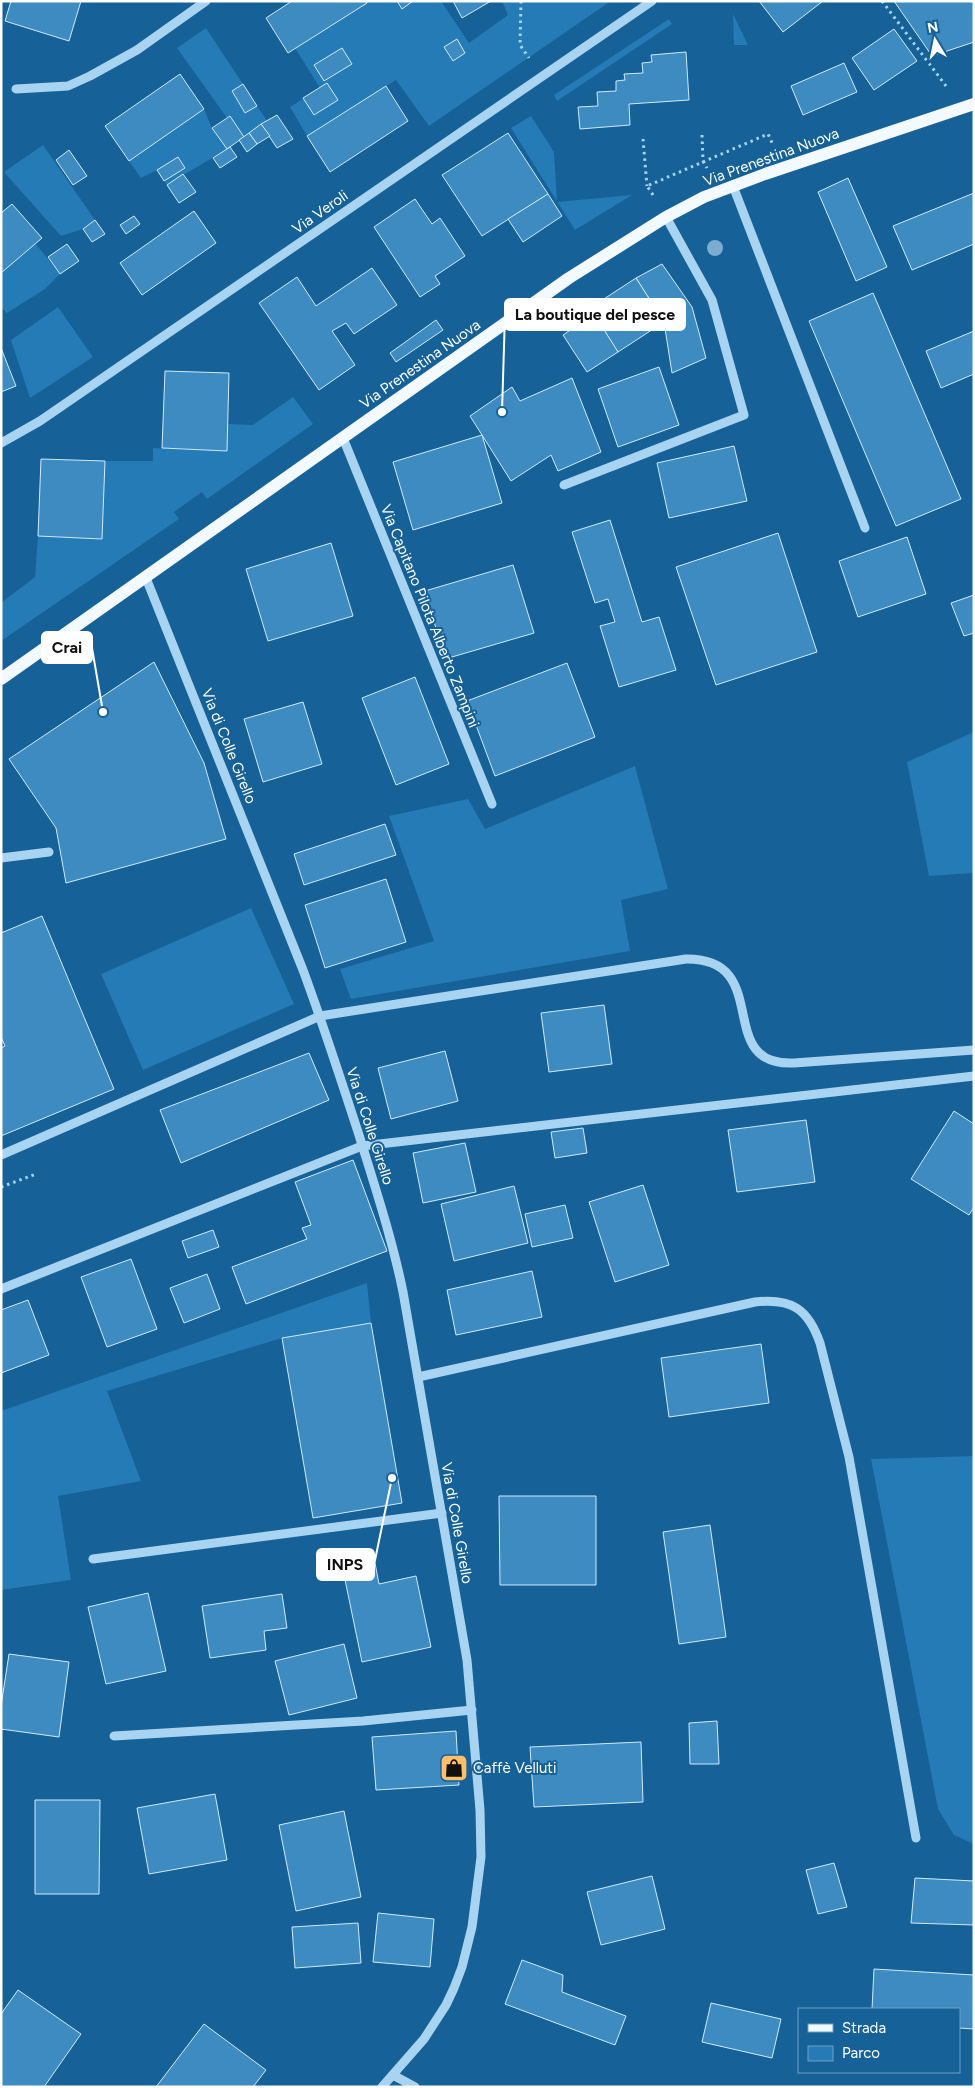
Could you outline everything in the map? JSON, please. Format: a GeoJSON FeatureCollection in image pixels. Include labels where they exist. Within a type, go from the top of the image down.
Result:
{"type":"FeatureCollection","features":[{"type":"Feature","properties":{"kind":"main road","name":"Via Prenestina Nuova"},"geometry":{"type":"LineString","coordinates":[[1,680],[569,278],[666,217],[704,197],[733,186],[968,106]]}},
{"type":"Feature","properties":{"kind":"street"},"geometry":{"type":"LineString","coordinates":[[16,89],[68,86],[90,76],[137,50],[206,1]]}},
{"type":"Feature","properties":{"kind":"street","name":"Via Veroli"},"geometry":{"type":"LineString","coordinates":[[1,443],[40,421],[652,1]]}},
{"type":"Feature","properties":{"kind":"street"},"geometry":{"type":"LineString","coordinates":[[733,186],[865,528]]}},
{"type":"Feature","properties":{"kind":"street"},"geometry":{"type":"LineString","coordinates":[[564,485],[744,415],[712,300],[666,217]]}},
{"type":"Feature","properties":{"kind":"street","name":"Via Capitano Pilota Alberto Zampini"},"geometry":{"type":"LineString","coordinates":[[343,438],[492,804]]}},
{"type":"Feature","properties":{"kind":"street","name":"Via di Colle Girello"},"geometry":{"type":"LineString","coordinates":[[146,578],[278,904],[320,1016],[381,1202],[396,1260],[465,1646],[472,1710],[481,1840],[478,1889],[472,1927],[462,1967],[446,2005],[424,2039],[382,2087]]}},
{"type":"Feature","properties":{"kind":"street"},"geometry":{"type":"LineString","coordinates":[[1,858],[49,852]]}},
{"type":"Feature","properties":{"kind":"street"},"geometry":{"type":"LineString","coordinates":[[1,1155],[320,1016],[686,959],[698,959],[718,964],[732,979],[751,1041],[760,1055],[778,1064],[974,1050]]}},
{"type":"Feature","properties":{"kind":"street"},"geometry":{"type":"LineString","coordinates":[[1,1289],[362,1146],[974,1076]]}},
{"type":"Feature","properties":{"kind":"street"},"geometry":{"type":"LineString","coordinates":[[418,1377],[755,1302],[778,1301],[792,1304],[804,1312],[814,1326],[820,1343],[849,1457],[916,1838]]}},
{"type":"Feature","properties":{"kind":"street"},"geometry":{"type":"LineString","coordinates":[[93,1558],[442,1514]]}},
{"type":"Feature","properties":{"kind":"street"},"geometry":{"type":"LineString","coordinates":[[114,1736],[362,1721],[472,1710]]}},
{"type":"Feature","properties":{"kind":"street"},"geometry":{"type":"LineString","coordinates":[[393,2075],[415,2087]]}},
{"type":"Feature","properties":{"kind":"path"},"geometry":{"type":"LineString","coordinates":[[521,1],[520,45],[529,57]]}},
{"type":"Feature","properties":{"kind":"path"},"geometry":{"type":"LineString","coordinates":[[882,1],[968,106]]}},
{"type":"Feature","properties":{"kind":"path"},"geometry":{"type":"LineString","coordinates":[[648,186],[768,134]]}},
{"type":"Feature","properties":{"kind":"path"},"geometry":{"type":"LineString","coordinates":[[702,135],[703,161]]}},
{"type":"Feature","properties":{"kind":"path"},"geometry":{"type":"LineString","coordinates":[[643,139],[648,186],[666,217]]}},
{"type":"Feature","properties":{"kind":"path"},"geometry":{"type":"LineString","coordinates":[[1,1188],[36,1174]]}},
{"type":"Feature","properties":{"kind":"green space"},"geometry":{"type":"Polygon","coordinates":[[[369,1],[441,1],[469,43],[508,15],[502,1],[611,1],[429,126],[396,80],[307,136],[290,107],[320,88],[295,48],[369,1]]]}},
{"type":"Feature","properties":{"kind":"green space"},"geometry":{"type":"Polygon","coordinates":[[[733,14],[748,45],[734,45],[733,14]]]}},
{"type":"Feature","properties":{"kind":"green space"},"geometry":{"type":"Polygon","coordinates":[[[669,19],[672,24],[557,101],[554,95],[669,19]]]}},
{"type":"Feature","properties":{"kind":"green space"},"geometry":{"type":"Polygon","coordinates":[[[206,28],[243,84],[232,91],[245,113],[257,106],[267,121],[244,137],[230,117],[227,118],[177,48],[206,28]]]}},
{"type":"Feature","properties":{"kind":"green space"},"geometry":{"type":"Polygon","coordinates":[[[204,109],[212,128],[227,149],[167,185],[157,170],[141,178],[129,161],[204,109]]]}},
{"type":"Feature","properties":{"kind":"green space"},"geometry":{"type":"Polygon","coordinates":[[[531,116],[554,152],[557,201],[511,128],[531,116]]]}},
{"type":"Feature","properties":{"kind":"green space"},"geometry":{"type":"Polygon","coordinates":[[[43,145],[95,220],[83,229],[61,236],[4,172],[43,145]]]}},
{"type":"Feature","properties":{"kind":"green space"},"geometry":{"type":"Polygon","coordinates":[[[632,195],[575,230],[557,202],[632,195]]]}},
{"type":"Feature","properties":{"kind":"green space"},"geometry":{"type":"Polygon","coordinates":[[[35,243],[60,274],[45,289],[7,313],[1,307],[1,273],[35,243]]]}},
{"type":"Feature","properties":{"kind":"green space"},"geometry":{"type":"Polygon","coordinates":[[[58,307],[93,357],[30,398],[11,340],[58,307]]]}},
{"type":"Feature","properties":{"kind":"green space"},"geometry":{"type":"Polygon","coordinates":[[[293,397],[313,424],[207,499],[202,492],[174,512],[179,519],[1,641],[1,603],[35,577],[38,536],[102,539],[105,461],[153,461],[153,448],[227,451],[227,424],[253,425],[293,397]]]}},
{"type":"Feature","properties":{"kind":"green space"},"geometry":{"type":"Polygon","coordinates":[[[974,732],[974,873],[929,876],[907,762],[974,732]]]}},
{"type":"Feature","properties":{"kind":"green space"},"geometry":{"type":"Polygon","coordinates":[[[635,766],[668,889],[621,900],[630,951],[351,999],[340,969],[434,941],[389,816],[468,799],[485,829],[635,766]]]}},
{"type":"Feature","properties":{"kind":"green space"},"geometry":{"type":"Polygon","coordinates":[[[251,908],[294,1004],[143,1070],[101,974],[251,908]]]}},
{"type":"Feature","properties":{"kind":"green space"},"geometry":{"type":"Polygon","coordinates":[[[367,1283],[371,1323],[282,1338],[107,1391],[141,1481],[58,1496],[71,1580],[1,1590],[1,1411],[367,1283]]]}},
{"type":"Feature","properties":{"kind":"green space"},"geometry":{"type":"Polygon","coordinates":[[[974,1456],[974,1844],[954,1835],[938,1809],[871,1459],[974,1456]]]}},
{"type":"Feature","properties":{"kind":"building"},"geometry":{"type":"Polygon","coordinates":[[[11,1],[81,1],[69,41],[5,21],[11,1]]]}},
{"type":"Feature","properties":{"kind":"building"},"geometry":{"type":"Polygon","coordinates":[[[292,1],[366,1],[367,3],[288,53],[266,18],[292,1]]]}},
{"type":"Feature","properties":{"kind":"building"},"geometry":{"type":"Polygon","coordinates":[[[397,1],[413,1],[402,9],[397,1]]]}},
{"type":"Feature","properties":{"kind":"building"},"geometry":{"type":"Polygon","coordinates":[[[453,1],[491,1],[462,18],[453,1]]]}},
{"type":"Feature","properties":{"kind":"building"},"geometry":{"type":"Polygon","coordinates":[[[759,1],[823,1],[783,32],[759,1]]]}},
{"type":"Feature","properties":{"kind":"building"},"geometry":{"type":"Polygon","coordinates":[[[894,1],[974,1],[974,42],[932,56],[894,1]]]}},
{"type":"Feature","properties":{"kind":"building"},"geometry":{"type":"Polygon","coordinates":[[[894,29],[917,61],[874,90],[852,58],[894,29]]]}},
{"type":"Feature","properties":{"kind":"building"},"geometry":{"type":"Polygon","coordinates":[[[457,39],[465,53],[453,61],[444,47],[457,39]]]}},
{"type":"Feature","properties":{"kind":"building"},"geometry":{"type":"Polygon","coordinates":[[[342,48],[352,64],[324,81],[314,65],[342,48]]]}},
{"type":"Feature","properties":{"kind":"building"},"geometry":{"type":"Polygon","coordinates":[[[686,52],[689,100],[629,104],[630,125],[580,129],[578,107],[598,106],[597,92],[616,91],[616,81],[625,80],[624,74],[643,73],[642,63],[652,62],[651,55],[686,52]]]}},
{"type":"Feature","properties":{"kind":"building"},"geometry":{"type":"Polygon","coordinates":[[[844,63],[857,92],[803,115],[791,86],[844,63]]]}},
{"type":"Feature","properties":{"kind":"building"},"geometry":{"type":"Polygon","coordinates":[[[180,74],[204,109],[129,161],[105,126],[180,74]]]}},
{"type":"Feature","properties":{"kind":"building"},"geometry":{"type":"Polygon","coordinates":[[[327,83],[338,100],[314,115],[303,98],[327,83]]]}},
{"type":"Feature","properties":{"kind":"building"},"geometry":{"type":"Polygon","coordinates":[[[243,84],[257,106],[245,113],[232,91],[243,84]]]}},
{"type":"Feature","properties":{"kind":"building"},"geometry":{"type":"Polygon","coordinates":[[[386,86],[408,121],[330,172],[307,136],[386,86]]]}},
{"type":"Feature","properties":{"kind":"building"},"geometry":{"type":"Polygon","coordinates":[[[277,115],[293,139],[277,148],[261,124],[277,115]]]}},
{"type":"Feature","properties":{"kind":"building"},"geometry":{"type":"Polygon","coordinates":[[[230,116],[244,137],[227,149],[212,128],[230,116]]]}},
{"type":"Feature","properties":{"kind":"building"},"geometry":{"type":"Polygon","coordinates":[[[261,124],[270,136],[257,144],[249,133],[261,124]]]}},
{"type":"Feature","properties":{"kind":"building"},"geometry":{"type":"Polygon","coordinates":[[[249,133],[257,144],[247,152],[239,140],[249,133]]]}},
{"type":"Feature","properties":{"kind":"building"},"geometry":{"type":"Polygon","coordinates":[[[508,133],[548,194],[482,236],[442,175],[508,133]]]}},
{"type":"Feature","properties":{"kind":"building"},"geometry":{"type":"Polygon","coordinates":[[[230,147],[237,157],[220,168],[213,158],[230,147]]]}},
{"type":"Feature","properties":{"kind":"building"},"geometry":{"type":"Polygon","coordinates":[[[69,150],[87,176],[73,185],[56,160],[69,150]]]}},
{"type":"Feature","properties":{"kind":"building"},"geometry":{"type":"Polygon","coordinates":[[[178,157],[185,168],[164,181],[157,170],[178,157]]]}},
{"type":"Feature","properties":{"kind":"building"},"geometry":{"type":"Polygon","coordinates":[[[183,174],[196,192],[179,203],[167,185],[183,174]]]}},
{"type":"Feature","properties":{"kind":"building"},"geometry":{"type":"Polygon","coordinates":[[[848,178],[887,267],[856,281],[818,192],[848,178]]]}},
{"type":"Feature","properties":{"kind":"building"},"geometry":{"type":"Polygon","coordinates":[[[974,193],[974,244],[912,270],[893,226],[974,193]]]}},
{"type":"Feature","properties":{"kind":"building"},"geometry":{"type":"Polygon","coordinates":[[[548,194],[562,216],[523,242],[508,219],[548,194]]]}},
{"type":"Feature","properties":{"kind":"building"},"geometry":{"type":"Polygon","coordinates":[[[415,199],[432,224],[440,218],[465,256],[435,276],[440,284],[420,297],[374,227],[415,199]]]}},
{"type":"Feature","properties":{"kind":"building"},"geometry":{"type":"Polygon","coordinates":[[[12,204],[42,238],[1,273],[1,213],[12,204]]]}},
{"type":"Feature","properties":{"kind":"building"},"geometry":{"type":"Polygon","coordinates":[[[194,211],[216,243],[142,295],[120,263],[194,211]]]}},
{"type":"Feature","properties":{"kind":"building"},"geometry":{"type":"Polygon","coordinates":[[[134,216],[140,224],[126,234],[120,225],[134,216]]]}},
{"type":"Feature","properties":{"kind":"building"},"geometry":{"type":"Polygon","coordinates":[[[95,220],[105,234],[92,242],[83,229],[95,220]]]}},
{"type":"Feature","properties":{"kind":"building"},"geometry":{"type":"Polygon","coordinates":[[[67,244],[79,261],[60,274],[48,257],[67,244]]]}},
{"type":"Feature","properties":{"kind":"building"},"geometry":{"type":"Polygon","coordinates":[[[662,264],[692,307],[706,358],[672,373],[664,322],[636,278],[662,264]]]}},
{"type":"Feature","properties":{"kind":"building"},"geometry":{"type":"Polygon","coordinates":[[[372,268],[397,305],[354,334],[346,323],[332,331],[355,365],[319,390],[259,303],[297,277],[316,306],[372,268]]]}},
{"type":"Feature","properties":{"kind":"building"},"geometry":{"type":"Polygon","coordinates":[[[636,278],[664,322],[618,352],[590,308],[636,278]]]}},
{"type":"Feature","properties":{"kind":"building"},"geometry":{"type":"Polygon","coordinates":[[[873,293],[961,499],[896,526],[809,321],[873,293]]]}},
{"type":"Feature","properties":{"kind":"building"},"geometry":{"type":"Polygon","coordinates":[[[594,314],[618,352],[587,372],[563,335],[594,314]]]}},
{"type":"Feature","properties":{"kind":"building"},"geometry":{"type":"Polygon","coordinates":[[[436,320],[443,330],[396,362],[390,353],[436,320]]]}},
{"type":"Feature","properties":{"kind":"building"},"geometry":{"type":"Polygon","coordinates":[[[974,331],[974,374],[941,388],[926,351],[974,331]]]}},
{"type":"Feature","properties":{"kind":"building"},"geometry":{"type":"Polygon","coordinates":[[[1,348],[16,386],[1,392],[1,348]]]}},
{"type":"Feature","properties":{"kind":"building"},"geometry":{"type":"Polygon","coordinates":[[[659,367],[679,425],[618,447],[598,389],[659,367]]]}},
{"type":"Feature","properties":{"kind":"building"},"geometry":{"type":"Polygon","coordinates":[[[165,371],[229,373],[227,451],[162,448],[165,371]]]}},
{"type":"Feature","properties":{"kind":"building"},"geometry":{"type":"Polygon","coordinates":[[[572,378],[601,452],[558,471],[551,455],[511,481],[470,416],[512,387],[520,401],[572,378]]]}},
{"type":"Feature","properties":{"kind":"building"},"geometry":{"type":"Polygon","coordinates":[[[482,435],[502,503],[413,530],[393,462],[482,435]]]}},
{"type":"Feature","properties":{"kind":"building"},"geometry":{"type":"Polygon","coordinates":[[[734,446],[747,501],[669,518],[657,463],[734,446]]]}},
{"type":"Feature","properties":{"kind":"building"},"geometry":{"type":"Polygon","coordinates":[[[41,459],[105,461],[102,539],[38,536],[41,459]]]}},
{"type":"Feature","properties":{"kind":"building"},"geometry":{"type":"Polygon","coordinates":[[[610,520],[642,622],[659,617],[676,670],[619,687],[600,626],[615,622],[608,599],[595,603],[572,532],[610,520]]]}},
{"type":"Feature","properties":{"kind":"building"},"geometry":{"type":"Polygon","coordinates":[[[778,533],[817,652],[716,685],[676,567],[778,533]]]}},
{"type":"Feature","properties":{"kind":"building"},"geometry":{"type":"Polygon","coordinates":[[[907,537],[926,594],[858,617],[839,561],[907,537]]]}},
{"type":"Feature","properties":{"kind":"building"},"geometry":{"type":"Polygon","coordinates":[[[331,543],[353,616],[268,641],[246,569],[331,543]]]}},
{"type":"Feature","properties":{"kind":"building"},"geometry":{"type":"Polygon","coordinates":[[[513,565],[534,633],[445,659],[425,591],[513,565]]]}},
{"type":"Feature","properties":{"kind":"building"},"geometry":{"type":"Polygon","coordinates":[[[974,595],[974,633],[964,636],[951,603],[974,595]]]}},
{"type":"Feature","properties":{"kind":"building"},"geometry":{"type":"Polygon","coordinates":[[[154,662],[204,763],[226,839],[66,883],[56,828],[9,759],[154,662]]]}},
{"type":"Feature","properties":{"kind":"building"},"geometry":{"type":"Polygon","coordinates":[[[567,663],[595,737],[495,776],[467,701],[567,663]]]}},
{"type":"Feature","properties":{"kind":"building"},"geometry":{"type":"Polygon","coordinates":[[[415,677],[449,764],[396,785],[362,698],[415,677]]]}},
{"type":"Feature","properties":{"kind":"building"},"geometry":{"type":"Polygon","coordinates":[[[303,702],[322,764],[263,782],[244,719],[303,702]]]}},
{"type":"Feature","properties":{"kind":"building"},"geometry":{"type":"Polygon","coordinates":[[[385,824],[396,855],[304,885],[294,854],[385,824]]]}},
{"type":"Feature","properties":{"kind":"building"},"geometry":{"type":"Polygon","coordinates":[[[386,879],[406,942],[325,968],[305,905],[386,879]]]}},
{"type":"Feature","properties":{"kind":"building"},"geometry":{"type":"Polygon","coordinates":[[[42,916],[114,1089],[1,1136],[1,1048],[5,1046],[1,1037],[1,933],[42,916]]]}},
{"type":"Feature","properties":{"kind":"building"},"geometry":{"type":"Polygon","coordinates":[[[604,1005],[612,1064],[549,1072],[541,1013],[604,1005]]]}},
{"type":"Feature","properties":{"kind":"building"},"geometry":{"type":"Polygon","coordinates":[[[445,1051],[458,1101],[391,1119],[378,1068],[445,1051]]]}},
{"type":"Feature","properties":{"kind":"building"},"geometry":{"type":"Polygon","coordinates":[[[309,1053],[329,1100],[181,1163],[160,1110],[309,1053]]]}},
{"type":"Feature","properties":{"kind":"building"},"geometry":{"type":"Polygon","coordinates":[[[954,1111],[974,1124],[974,1207],[969,1215],[911,1179],[954,1111]]]}},
{"type":"Feature","properties":{"kind":"building"},"geometry":{"type":"Polygon","coordinates":[[[806,1120],[815,1182],[737,1192],[728,1130],[806,1120]]]}},
{"type":"Feature","properties":{"kind":"building"},"geometry":{"type":"Polygon","coordinates":[[[583,1128],[587,1153],[555,1158],[551,1132],[583,1128]]]}},
{"type":"Feature","properties":{"kind":"building"},"geometry":{"type":"Polygon","coordinates":[[[465,1143],[476,1192],[423,1203],[413,1153],[465,1143]]]}},
{"type":"Feature","properties":{"kind":"building"},"geometry":{"type":"Polygon","coordinates":[[[353,1160],[387,1251],[246,1304],[232,1267],[307,1239],[302,1228],[311,1225],[295,1182],[353,1160]]]}},
{"type":"Feature","properties":{"kind":"building"},"geometry":{"type":"Polygon","coordinates":[[[643,1185],[669,1265],[615,1282],[589,1202],[643,1185]]]}},
{"type":"Feature","properties":{"kind":"building"},"geometry":{"type":"Polygon","coordinates":[[[514,1186],[528,1243],[454,1261],[441,1204],[514,1186]]]}},
{"type":"Feature","properties":{"kind":"building"},"geometry":{"type":"Polygon","coordinates":[[[565,1205],[573,1238],[532,1247],[525,1214],[565,1205]]]}},
{"type":"Feature","properties":{"kind":"building"},"geometry":{"type":"Polygon","coordinates":[[[213,1230],[219,1247],[188,1258],[182,1241],[213,1230]]]}},
{"type":"Feature","properties":{"kind":"building"},"geometry":{"type":"Polygon","coordinates":[[[131,1259],[157,1329],[107,1347],[81,1277],[131,1259]]]}},
{"type":"Feature","properties":{"kind":"building"},"geometry":{"type":"Polygon","coordinates":[[[532,1271],[542,1317],[456,1335],[447,1290],[532,1271]]]}},
{"type":"Feature","properties":{"kind":"building"},"geometry":{"type":"Polygon","coordinates":[[[207,1274],[220,1309],[184,1323],[170,1288],[207,1274]]]}},
{"type":"Feature","properties":{"kind":"building"},"geometry":{"type":"Polygon","coordinates":[[[28,1300],[49,1355],[1,1373],[1,1310],[28,1300]]]}},
{"type":"Feature","properties":{"kind":"building"},"geometry":{"type":"Polygon","coordinates":[[[371,1323],[402,1503],[313,1518],[282,1338],[371,1323]]]}},
{"type":"Feature","properties":{"kind":"building"},"geometry":{"type":"Polygon","coordinates":[[[761,1344],[769,1403],[669,1417],[661,1358],[761,1344]]]}},
{"type":"Feature","properties":{"kind":"building"},"geometry":{"type":"Polygon","coordinates":[[[499,1496],[596,1496],[596,1585],[500,1585],[499,1496]]]}},
{"type":"Feature","properties":{"kind":"building"},"geometry":{"type":"Polygon","coordinates":[[[710,1525],[726,1637],[679,1644],[663,1532],[710,1525]]]}},
{"type":"Feature","properties":{"kind":"building"},"geometry":{"type":"Polygon","coordinates":[[[375,1563],[379,1584],[416,1576],[431,1647],[362,1662],[343,1570],[375,1563]]]}},
{"type":"Feature","properties":{"kind":"building"},"geometry":{"type":"Polygon","coordinates":[[[148,1593],[166,1671],[106,1684],[88,1607],[148,1593]]]}},
{"type":"Feature","properties":{"kind":"building"},"geometry":{"type":"Polygon","coordinates":[[[282,1594],[287,1628],[264,1631],[266,1650],[210,1658],[202,1606],[282,1594]]]}},
{"type":"Feature","properties":{"kind":"building"},"geometry":{"type":"Polygon","coordinates":[[[344,1644],[357,1698],[289,1715],[275,1661],[344,1644]]]}},
{"type":"Feature","properties":{"kind":"building"},"geometry":{"type":"Polygon","coordinates":[[[9,1654],[69,1662],[59,1737],[1,1729],[1,1706],[9,1654]]]}},
{"type":"Feature","properties":{"kind":"building"},"geometry":{"type":"Polygon","coordinates":[[[717,1721],[719,1764],[690,1764],[689,1723],[717,1721]]]}},
{"type":"Feature","properties":{"kind":"building"},"geometry":{"type":"Polygon","coordinates":[[[456,1731],[459,1785],[376,1790],[372,1737],[456,1731]]]}},
{"type":"Feature","properties":{"kind":"building"},"geometry":{"type":"Polygon","coordinates":[[[641,1742],[643,1802],[534,1807],[530,1747],[641,1742]]]}},
{"type":"Feature","properties":{"kind":"building"},"geometry":{"type":"Polygon","coordinates":[[[215,1794],[227,1860],[149,1874],[137,1808],[215,1794]]]}},
{"type":"Feature","properties":{"kind":"building"},"geometry":{"type":"Polygon","coordinates":[[[35,1800],[100,1800],[99,1894],[35,1894],[35,1800]]]}},
{"type":"Feature","properties":{"kind":"building"},"geometry":{"type":"Polygon","coordinates":[[[344,1811],[361,1897],[296,1911],[279,1825],[344,1811]]]}},
{"type":"Feature","properties":{"kind":"building"},"geometry":{"type":"Polygon","coordinates":[[[834,1863],[847,1907],[818,1914],[806,1870],[834,1863]]]}},
{"type":"Feature","properties":{"kind":"building"},"geometry":{"type":"Polygon","coordinates":[[[652,1876],[665,1929],[601,1945],[587,1892],[652,1876]]]}},
{"type":"Feature","properties":{"kind":"building"},"geometry":{"type":"Polygon","coordinates":[[[915,1878],[974,1881],[974,1925],[911,1923],[915,1878]]]}},
{"type":"Feature","properties":{"kind":"building"},"geometry":{"type":"Polygon","coordinates":[[[378,1913],[434,1919],[430,1967],[373,1962],[378,1913]]]}},
{"type":"Feature","properties":{"kind":"building"},"geometry":{"type":"Polygon","coordinates":[[[358,1923],[361,1963],[295,1968],[292,1927],[358,1923]]]}},
{"type":"Feature","properties":{"kind":"building"},"geometry":{"type":"Polygon","coordinates":[[[522,1960],[563,1975],[562,1992],[626,2016],[615,2045],[505,2004],[522,1960]]]}},
{"type":"Feature","properties":{"kind":"building"},"geometry":{"type":"Polygon","coordinates":[[[874,1969],[974,1975],[974,2029],[960,2028],[960,2008],[872,2008],[874,1969]]]}},
{"type":"Feature","properties":{"kind":"building"},"geometry":{"type":"Polygon","coordinates":[[[18,1990],[81,2034],[44,2087],[1,2087],[1,2014],[18,1990]]]}},
{"type":"Feature","properties":{"kind":"building"},"geometry":{"type":"Polygon","coordinates":[[[711,2003],[781,2019],[772,2058],[702,2042],[711,2003]]]}},
{"type":"Feature","properties":{"kind":"building"},"geometry":{"type":"Polygon","coordinates":[[[204,2024],[266,2070],[253,2087],[156,2087],[204,2024]]]}},
{"type":"Feature","properties":{"kind":"place","name":"La boutique del pesce"},"geometry":{"type":"Point","coordinates":[502,412]}},
{"type":"Feature","properties":{"kind":"place","name":"Crai"},"geometry":{"type":"Point","coordinates":[103,712]}},
{"type":"Feature","properties":{"kind":"place","name":"INPS"},"geometry":{"type":"Point","coordinates":[392,1478]}},
{"type":"Feature","properties":{"kind":"place","name":"Caffè Velluti"},"geometry":{"type":"Point","coordinates":[454,1768]}}]}
